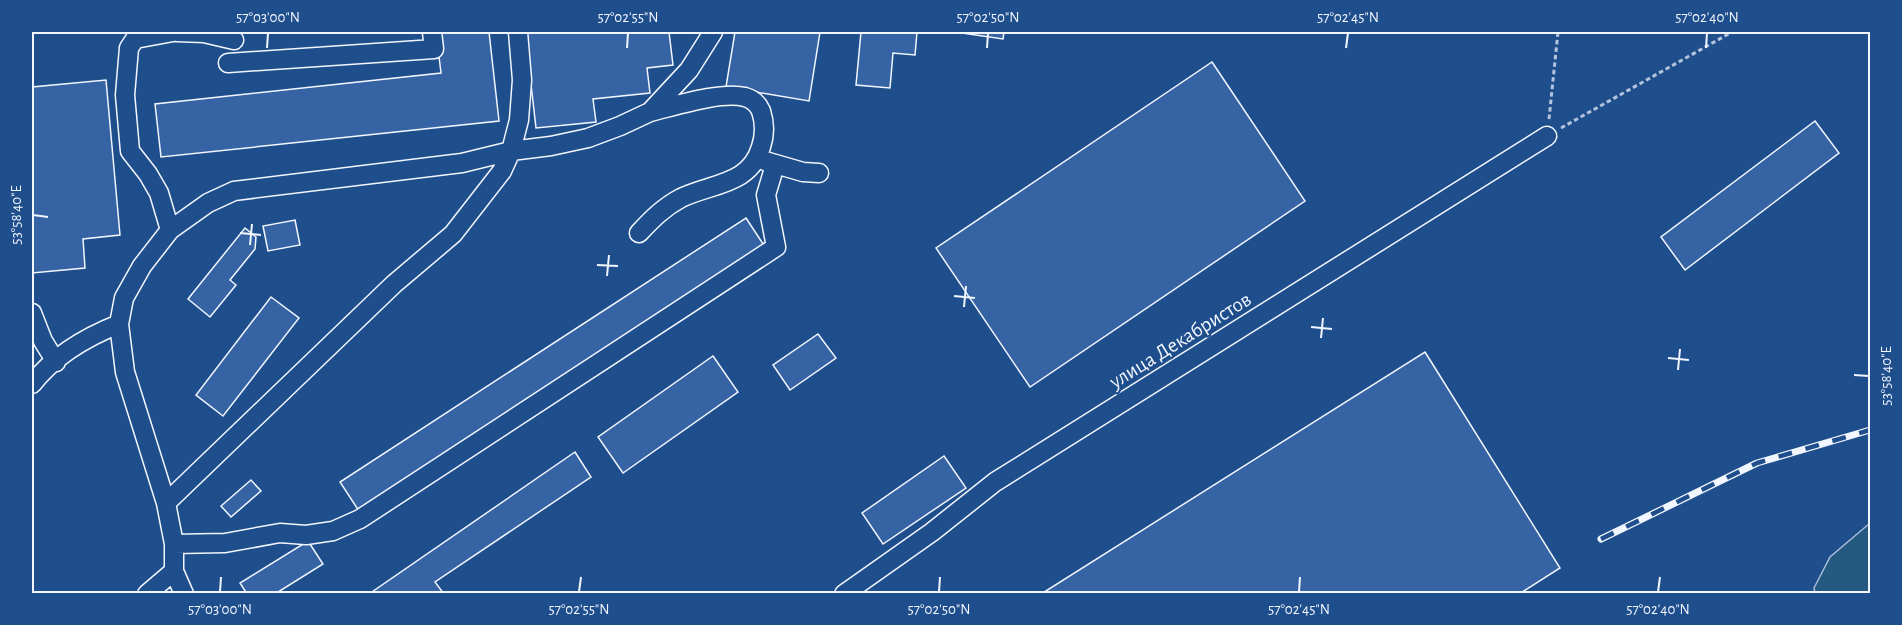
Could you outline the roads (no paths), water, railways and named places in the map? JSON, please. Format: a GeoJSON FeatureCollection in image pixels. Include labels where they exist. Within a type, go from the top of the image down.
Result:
{"type":"FeatureCollection","features":[{"type":"Feature","properties":{"kind":"street"},"geometry":{"type":"LineString","coordinates":[[170,230],[159,193],[130,151],[125,95],[129,48],[135,39],[175,32],[236,36],[227,70],[434,49],[432,32]]}},
{"type":"Feature","properties":{"kind":"street"},"geometry":{"type":"LineString","coordinates":[[166,503],[394,284],[453,234],[502,171],[511,151],[519,120],[522,80],[518,32]]}},
{"type":"Feature","properties":{"kind":"street"},"geometry":{"type":"LineString","coordinates":[[650,112],[689,70],[713,32]]}},
{"type":"Feature","properties":{"kind":"street"},"geometry":{"type":"LineString","coordinates":[[174,544],[225,543],[280,533],[306,536],[333,531],[360,519],[776,247],[766,195],[763,118],[758,104],[746,97],[724,96],[650,112],[588,138],[551,146],[511,151],[462,163],[234,191],[208,203],[170,230],[142,266],[124,298],[120,324],[125,372],[166,503],[174,544],[174,571],[184,594]]}},
{"type":"Feature","properties":{"kind":"street","name":"улица Декабристов"},"geometry":{"type":"LineString","coordinates":[[844,594],[932,532],[995,482],[1547,136]]}},
{"type":"Feature","properties":{"kind":"street"},"geometry":{"type":"LineString","coordinates":[[639,233],[657,214],[681,198],[747,173],[766,162],[803,172],[819,173]]}},
{"type":"Feature","properties":{"kind":"street"},"geometry":{"type":"LineString","coordinates":[[32,313],[43,341],[56,362]]}},
{"type":"Feature","properties":{"kind":"street"},"geometry":{"type":"LineString","coordinates":[[32,384],[38,376],[76,344],[95,333],[120,324]]}},
{"type":"Feature","properties":{"kind":"street"},"geometry":{"type":"LineString","coordinates":[[147,594],[174,571]]}},
{"type":"Feature","properties":{"kind":"railway"},"geometry":{"type":"LineString","coordinates":[[1601,539],[1757,463],[1870,430]]}}]}
